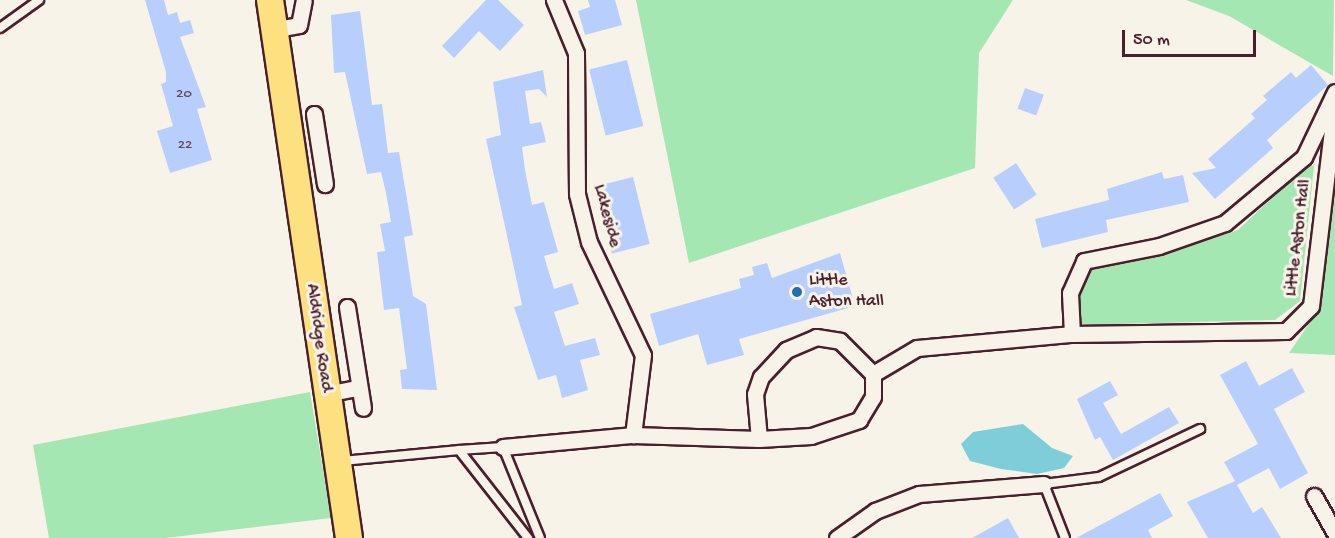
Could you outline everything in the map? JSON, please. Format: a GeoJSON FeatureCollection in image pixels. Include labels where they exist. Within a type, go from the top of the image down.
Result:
{"type":"FeatureCollection","features":[{"type":"Feature","properties":{"kind":"main road","name":"Aldridge Road"},"geometry":{"type":"LineString","coordinates":[[270,0],[277,29],[289,138],[349,538]]}},
{"type":"Feature","properties":{"kind":"street"},"geometry":{"type":"LineString","coordinates":[[277,29],[299,25],[304,0]]}},
{"type":"Feature","properties":{"kind":"street","name":"Lakeside"},"geometry":{"type":"LineString","coordinates":[[554,0],[576,53],[577,194],[589,242],[643,355],[633,435]]}},
{"type":"Feature","properties":{"kind":"street","name":"Little Aston Hall"},"geometry":{"type":"LineString","coordinates":[[1072,334],[1070,293],[1084,261],[1160,246],[1225,223],[1304,157],[1335,92]]}},
{"type":"Feature","properties":{"kind":"street","name":"Little Aston Hall"},"geometry":{"type":"LineString","coordinates":[[873,374],[916,348],[1072,334],[1286,331],[1311,306],[1335,106]]}},
{"type":"Feature","properties":{"kind":"street"},"geometry":{"type":"LineString","coordinates":[[314,114],[315,137],[325,184]]}},
{"type":"Feature","properties":{"kind":"street"},"geometry":{"type":"LineString","coordinates":[[289,138],[315,137]]}},
{"type":"Feature","properties":{"kind":"street"},"geometry":{"type":"LineString","coordinates":[[347,307],[358,388],[363,408]]}},
{"type":"Feature","properties":{"kind":"street"},"geometry":{"type":"LineString","coordinates":[[503,447],[633,435],[759,439],[811,436],[859,420],[873,397],[873,374],[840,341],[816,337],[786,350],[765,371],[755,394],[759,439]]}},
{"type":"Feature","properties":{"kind":"street"},"geometry":{"type":"LineString","coordinates":[[326,394],[358,388]]}},
{"type":"Feature","properties":{"kind":"street"},"geometry":{"type":"LineString","coordinates":[[840,535],[875,511],[919,494],[1044,484]]}},
{"type":"Feature","properties":{"kind":"street"},"geometry":{"type":"LineString","coordinates":[[1314,496],[1335,532]]}},
{"type":"Feature","properties":{"kind":"lane"},"geometry":{"type":"LineString","coordinates":[[0,28],[39,0]]}},
{"type":"Feature","properties":{"kind":"lane"},"geometry":{"type":"LineString","coordinates":[[1065,538],[1044,484],[1099,477],[1200,429]]}},
{"type":"Feature","properties":{"kind":"lane"},"geometry":{"type":"LineString","coordinates":[[336,462],[503,447],[540,538]]}},
{"type":"Feature","properties":{"kind":"lane"},"geometry":{"type":"LineString","coordinates":[[459,450],[528,538]]}},
{"type":"Feature","properties":{"kind":"green space"},"geometry":{"type":"Polygon","coordinates":[[[636,0],[1013,0],[979,53],[975,168],[689,263],[636,0]]]}},
{"type":"Feature","properties":{"kind":"green space"},"geometry":{"type":"Polygon","coordinates":[[[1186,0],[1334,0],[1333,76],[1229,16],[1186,0]]]}},
{"type":"Feature","properties":{"kind":"green space"},"geometry":{"type":"Polygon","coordinates":[[[1308,164],[1314,166],[1300,301],[1275,320],[1079,325],[1081,286],[1094,264],[1173,251],[1238,230],[1308,164]]]}},
{"type":"Feature","properties":{"kind":"green space"},"geometry":{"type":"Polygon","coordinates":[[[1335,190],[1335,355],[1289,353],[1317,312],[1335,190]]]}},
{"type":"Feature","properties":{"kind":"green space"},"geometry":{"type":"Polygon","coordinates":[[[310,392],[331,518],[166,538],[49,538],[33,445],[310,392]]]}},
{"type":"Feature","properties":{"kind":"water"},"geometry":{"type":"Polygon","coordinates":[[[1023,424],[1052,448],[1073,456],[1064,468],[1037,474],[1001,469],[970,461],[961,444],[973,432],[1023,424]]]}},
{"type":"Feature","properties":{"kind":"building"},"geometry":{"type":"Polygon","coordinates":[[[145,0],[164,0],[168,15],[177,12],[180,23],[190,20],[194,33],[180,37],[206,107],[197,109],[212,160],[170,173],[157,131],[173,126],[161,84],[166,82],[166,72],[145,0]]]}},
{"type":"Feature","properties":{"kind":"building"},"geometry":{"type":"Polygon","coordinates":[[[486,0],[498,0],[524,25],[500,51],[479,31],[454,58],[442,46],[486,0]]]}},
{"type":"Feature","properties":{"kind":"building"},"geometry":{"type":"Polygon","coordinates":[[[588,0],[615,0],[622,25],[585,35],[578,11],[590,7],[588,0]]]}},
{"type":"Feature","properties":{"kind":"building"},"geometry":{"type":"Polygon","coordinates":[[[360,11],[372,105],[382,104],[388,153],[399,152],[413,235],[404,237],[413,296],[426,304],[437,390],[402,389],[400,370],[407,369],[399,308],[384,310],[377,252],[385,251],[380,224],[391,222],[386,193],[381,172],[367,174],[345,72],[334,73],[331,15],[360,11]]]}},
{"type":"Feature","properties":{"kind":"building"},"geometry":{"type":"Polygon","coordinates":[[[627,60],[643,126],[606,135],[589,69],[627,60]]]}},
{"type":"Feature","properties":{"kind":"building"},"geometry":{"type":"Polygon","coordinates":[[[1311,65],[1328,85],[1267,140],[1273,148],[1215,199],[1192,173],[1216,168],[1208,159],[1255,118],[1251,114],[1267,100],[1263,96],[1291,72],[1296,78],[1311,65]]]}},
{"type":"Feature","properties":{"kind":"building"},"geometry":{"type":"Polygon","coordinates":[[[543,70],[547,97],[539,89],[525,91],[530,124],[541,122],[546,142],[522,147],[532,205],[544,202],[558,252],[544,256],[554,289],[572,283],[579,304],[554,312],[565,346],[595,338],[600,355],[580,360],[588,390],[562,398],[556,375],[538,380],[514,307],[522,305],[486,139],[501,135],[493,82],[543,70]]]}},
{"type":"Feature","properties":{"kind":"building"},"geometry":{"type":"Polygon","coordinates":[[[1025,88],[1044,95],[1036,116],[1017,109],[1025,88]]]}},
{"type":"Feature","properties":{"kind":"building"},"geometry":{"type":"Polygon","coordinates":[[[1016,163],[1037,195],[1014,210],[993,178],[1016,163]]]}},
{"type":"Feature","properties":{"kind":"building"},"geometry":{"type":"Polygon","coordinates":[[[1162,172],[1164,179],[1183,175],[1189,202],[1106,220],[1108,232],[1042,248],[1035,219],[1109,200],[1107,189],[1162,172]]]}},
{"type":"Feature","properties":{"kind":"building"},"geometry":{"type":"Polygon","coordinates":[[[633,177],[650,244],[612,253],[595,186],[633,177]]]}},
{"type":"Feature","properties":{"kind":"building"},"geometry":{"type":"Polygon","coordinates":[[[840,253],[855,306],[739,339],[744,355],[707,365],[698,334],[659,346],[650,314],[741,288],[739,279],[754,275],[752,267],[767,263],[772,278],[840,253]]]}},
{"type":"Feature","properties":{"kind":"building"},"geometry":{"type":"Polygon","coordinates":[[[1246,361],[1259,386],[1292,368],[1305,392],[1274,409],[1308,473],[1280,489],[1269,468],[1237,485],[1253,513],[1262,507],[1281,538],[1208,538],[1187,502],[1235,481],[1224,462],[1258,444],[1220,375],[1246,361]]]}},
{"type":"Feature","properties":{"kind":"building"},"geometry":{"type":"Polygon","coordinates":[[[1110,381],[1118,395],[1103,403],[1121,434],[1169,407],[1179,423],[1113,460],[1100,437],[1095,440],[1077,399],[1110,381]]]}},
{"type":"Feature","properties":{"kind":"building"},"geometry":{"type":"Polygon","coordinates":[[[1160,493],[1173,516],[1148,530],[1152,538],[1076,538],[1160,493]]]}},
{"type":"Feature","properties":{"kind":"building"},"geometry":{"type":"Polygon","coordinates":[[[1008,518],[1019,538],[972,538],[1008,518]]]}},
{"type":"Feature","properties":{"kind":"place","name":"Little Aston Hall"},"geometry":{"type":"Point","coordinates":[797,292]}}]}
